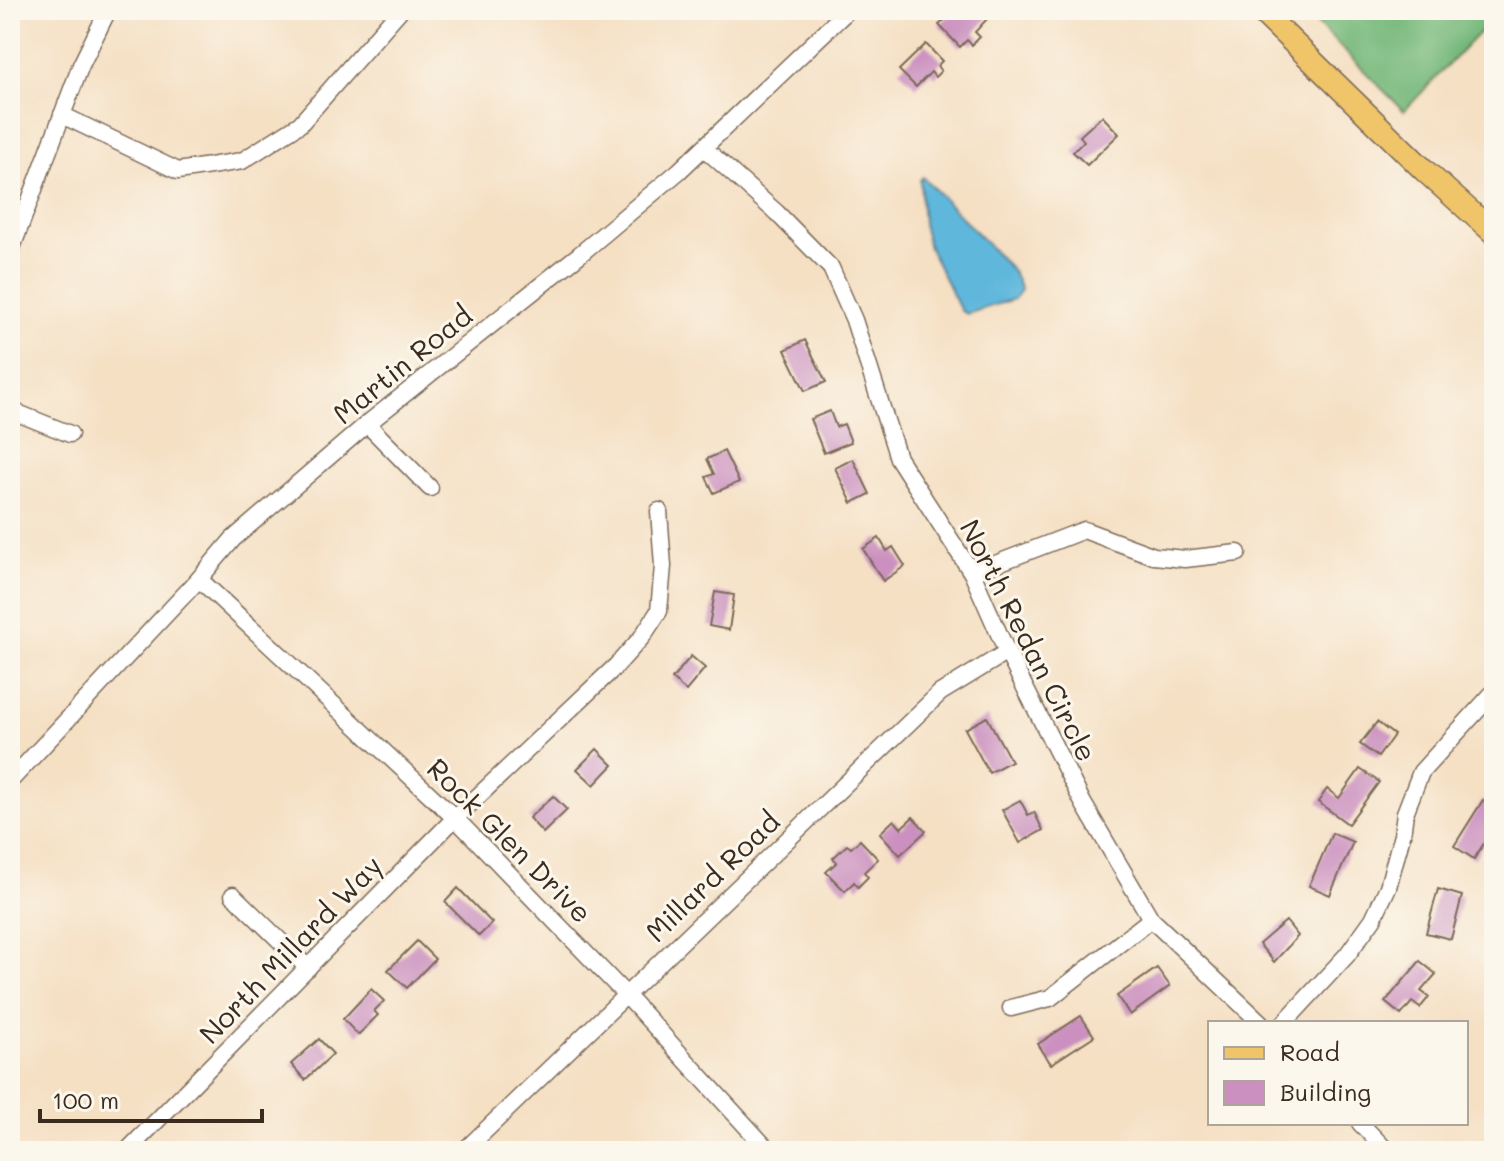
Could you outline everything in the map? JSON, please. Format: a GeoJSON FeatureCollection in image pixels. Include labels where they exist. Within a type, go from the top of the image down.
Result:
{"type":"FeatureCollection","features":[{"type":"Feature","properties":{"kind":"main road"},"geometry":{"type":"LineString","coordinates":[[1260,10],[1424,170],[1494,233]]}},
{"type":"Feature","properties":{"kind":"street"},"geometry":{"type":"LineString","coordinates":[[10,253],[81,65],[108,10]]}},
{"type":"Feature","properties":{"kind":"street"},"geometry":{"type":"LineString","coordinates":[[62,115],[178,171],[242,161],[300,124],[400,10]]}},
{"type":"Feature","properties":{"kind":"street","name":"Martin Road"},"geometry":{"type":"LineString","coordinates":[[10,781],[233,539],[367,424],[579,255],[704,148],[848,10]]}},
{"type":"Feature","properties":{"kind":"street","name":"North Redan Circle"},"geometry":{"type":"LineString","coordinates":[[704,148],[777,213],[831,268],[854,320],[898,458],[972,573],[1007,652],[1083,803],[1151,919],[1259,1021]]}},
{"type":"Feature","properties":{"kind":"street"},"geometry":{"type":"LineString","coordinates":[[10,410],[70,434]]}},
{"type":"Feature","properties":{"kind":"street"},"geometry":{"type":"LineString","coordinates":[[367,424],[430,488]]}},
{"type":"Feature","properties":{"kind":"street","name":"North Millard Way"},"geometry":{"type":"LineString","coordinates":[[127,1151],[455,818],[616,666],[648,629],[659,611],[663,566],[659,511]]}},
{"type":"Feature","properties":{"kind":"street"},"geometry":{"type":"LineString","coordinates":[[972,573],[1084,530],[1154,556],[1185,559],[1238,553]]}},
{"type":"Feature","properties":{"kind":"street","name":"Rock Glen Drive"},"geometry":{"type":"LineString","coordinates":[[199,579],[455,818],[626,995],[769,1151]]}},
{"type":"Feature","properties":{"kind":"street","name":"Millard Road"},"geometry":{"type":"LineString","coordinates":[[464,1151],[940,693],[1007,652]]}},
{"type":"Feature","properties":{"kind":"street"},"geometry":{"type":"LineString","coordinates":[[1286,1021],[1347,955],[1373,919],[1388,887],[1408,802],[1421,772],[1494,692]]}},
{"type":"Feature","properties":{"kind":"street"},"geometry":{"type":"LineString","coordinates":[[233,895],[308,968]]}},
{"type":"Feature","properties":{"kind":"street"},"geometry":{"type":"LineString","coordinates":[[1011,1008],[1050,998],[1151,919]]}},
{"type":"Feature","properties":{"kind":"street"},"geometry":{"type":"LineString","coordinates":[[1362,1125],[1384,1150]]}},
{"type":"Feature","properties":{"kind":"green space"},"geometry":{"type":"Polygon","coordinates":[[[1304,10],[1494,10],[1494,17],[1404,111],[1304,10]]]}},
{"type":"Feature","properties":{"kind":"water"},"geometry":{"type":"Polygon","coordinates":[[[923,177],[1013,271],[1021,290],[1014,299],[967,314],[961,311],[929,248],[923,224],[920,180],[923,177]]]}},
{"type":"Feature","properties":{"kind":"building"},"geometry":{"type":"Polygon","coordinates":[[[968,10],[978,10],[987,19],[975,32],[980,37],[972,45],[967,40],[960,47],[939,25],[954,11],[960,17],[968,10]]]}},
{"type":"Feature","properties":{"kind":"building"},"geometry":{"type":"Polygon","coordinates":[[[926,44],[942,61],[937,66],[941,71],[935,77],[931,72],[916,87],[899,70],[926,44]]]}},
{"type":"Feature","properties":{"kind":"building"},"geometry":{"type":"Polygon","coordinates":[[[1102,116],[1119,134],[1087,165],[1073,152],[1084,141],[1080,136],[1102,116]]]}},
{"type":"Feature","properties":{"kind":"building"},"geometry":{"type":"Polygon","coordinates":[[[805,340],[826,382],[805,391],[785,350],[805,340]]]}},
{"type":"Feature","properties":{"kind":"building"},"geometry":{"type":"Polygon","coordinates":[[[830,411],[836,427],[844,424],[851,442],[824,453],[810,419],[830,411]]]}},
{"type":"Feature","properties":{"kind":"building"},"geometry":{"type":"Polygon","coordinates":[[[724,451],[739,482],[714,493],[706,477],[714,474],[707,459],[724,451]]]}},
{"type":"Feature","properties":{"kind":"building"},"geometry":{"type":"Polygon","coordinates":[[[853,459],[870,494],[852,503],[835,468],[853,459]]]}},
{"type":"Feature","properties":{"kind":"building"},"geometry":{"type":"Polygon","coordinates":[[[879,538],[887,551],[893,547],[905,566],[883,581],[863,549],[879,538]]]}},
{"type":"Feature","properties":{"kind":"building"},"geometry":{"type":"Polygon","coordinates":[[[715,592],[734,595],[729,630],[709,626],[715,592]]]}},
{"type":"Feature","properties":{"kind":"building"},"geometry":{"type":"Polygon","coordinates":[[[691,656],[705,668],[686,691],[672,679],[691,656]]]}},
{"type":"Feature","properties":{"kind":"building"},"geometry":{"type":"Polygon","coordinates":[[[987,717],[1011,761],[989,773],[965,729],[987,717]]]}},
{"type":"Feature","properties":{"kind":"building"},"geometry":{"type":"Polygon","coordinates":[[[1377,722],[1394,735],[1378,757],[1360,744],[1377,722]]]}},
{"type":"Feature","properties":{"kind":"building"},"geometry":{"type":"Polygon","coordinates":[[[597,749],[613,765],[594,785],[577,769],[597,749]]]}},
{"type":"Feature","properties":{"kind":"building"},"geometry":{"type":"Polygon","coordinates":[[[1360,769],[1379,782],[1348,824],[1318,802],[1327,789],[1339,798],[1360,769]]]}},
{"type":"Feature","properties":{"kind":"building"},"geometry":{"type":"Polygon","coordinates":[[[553,796],[567,810],[543,833],[529,818],[553,796]]]}},
{"type":"Feature","properties":{"kind":"building"},"geometry":{"type":"Polygon","coordinates":[[[1020,800],[1028,815],[1034,812],[1043,830],[1020,843],[1002,810],[1020,800]]]}},
{"type":"Feature","properties":{"kind":"building"},"geometry":{"type":"Polygon","coordinates":[[[1483,800],[1494,807],[1494,827],[1474,859],[1454,846],[1483,800]]]}},
{"type":"Feature","properties":{"kind":"building"},"geometry":{"type":"Polygon","coordinates":[[[913,817],[926,831],[900,855],[880,833],[894,820],[901,828],[913,817]]]}},
{"type":"Feature","properties":{"kind":"building"},"geometry":{"type":"Polygon","coordinates":[[[1332,833],[1353,842],[1330,895],[1309,886],[1332,833]]]}},
{"type":"Feature","properties":{"kind":"building"},"geometry":{"type":"Polygon","coordinates":[[[860,840],[878,859],[864,872],[868,877],[858,887],[854,882],[845,891],[826,872],[837,862],[833,858],[847,845],[851,848],[860,840]]]}},
{"type":"Feature","properties":{"kind":"building"},"geometry":{"type":"Polygon","coordinates":[[[458,888],[492,923],[479,936],[445,902],[458,888]]]}},
{"type":"Feature","properties":{"kind":"building"},"geometry":{"type":"Polygon","coordinates":[[[1438,889],[1462,896],[1451,939],[1426,933],[1438,889]]]}},
{"type":"Feature","properties":{"kind":"building"},"geometry":{"type":"Polygon","coordinates":[[[1286,921],[1298,936],[1274,962],[1259,944],[1286,921]]]}},
{"type":"Feature","properties":{"kind":"building"},"geometry":{"type":"Polygon","coordinates":[[[417,941],[435,959],[407,988],[388,970],[417,941]]]}},
{"type":"Feature","properties":{"kind":"building"},"geometry":{"type":"Polygon","coordinates":[[[1420,961],[1436,974],[1421,991],[1429,997],[1420,1008],[1412,1002],[1401,1015],[1385,1002],[1420,961]]]}},
{"type":"Feature","properties":{"kind":"building"},"geometry":{"type":"Polygon","coordinates":[[[1157,968],[1170,986],[1130,1015],[1117,996],[1157,968]]]}},
{"type":"Feature","properties":{"kind":"building"},"geometry":{"type":"Polygon","coordinates":[[[371,989],[384,1001],[374,1011],[378,1015],[358,1035],[343,1019],[371,989]]]}},
{"type":"Feature","properties":{"kind":"building"},"geometry":{"type":"Polygon","coordinates":[[[1081,1016],[1094,1036],[1051,1064],[1038,1044],[1081,1016]]]}},
{"type":"Feature","properties":{"kind":"building"},"geometry":{"type":"Polygon","coordinates":[[[319,1039],[333,1054],[305,1080],[291,1064],[319,1039]]]}}]}
